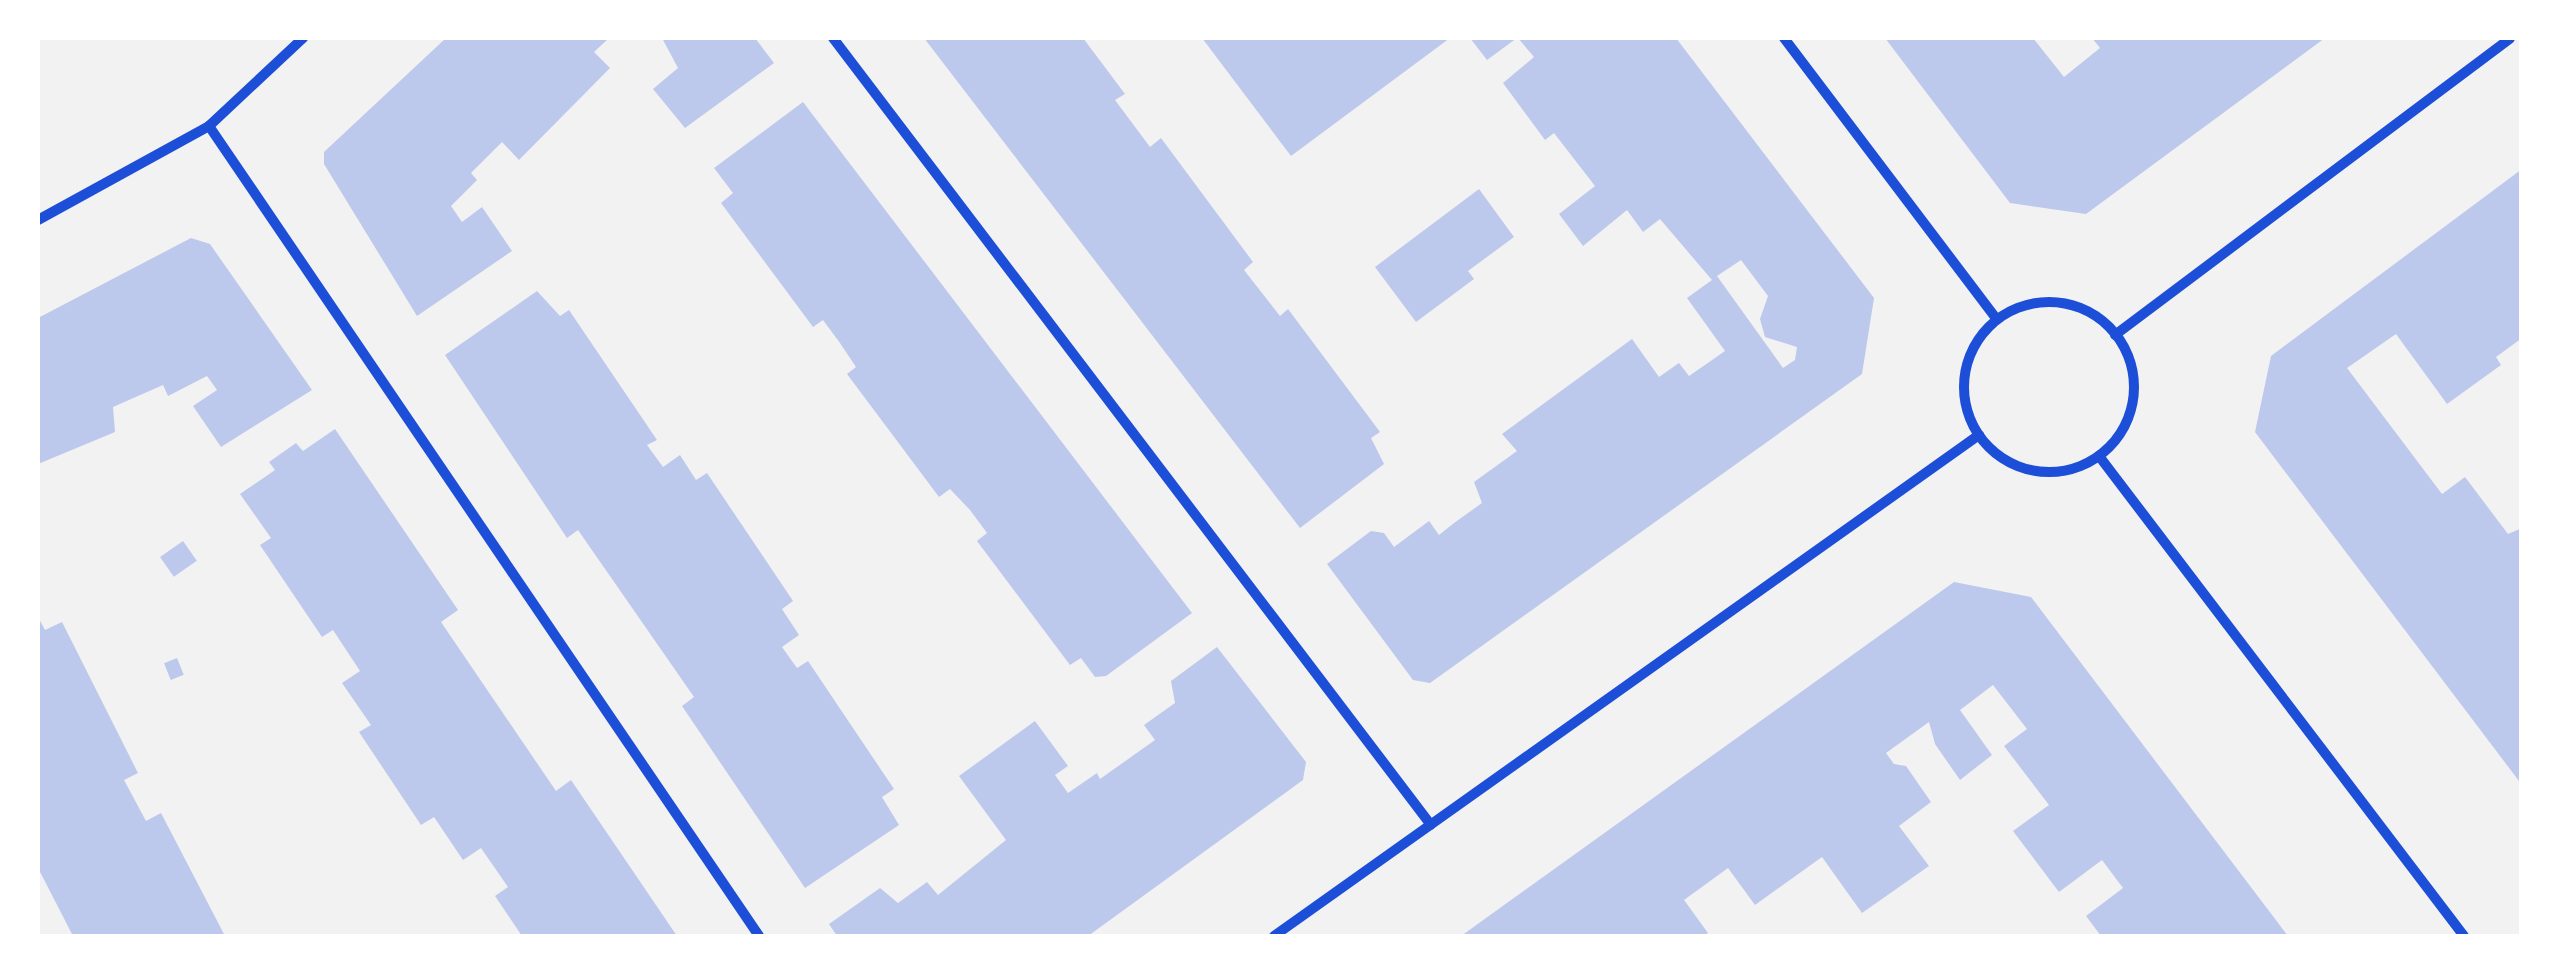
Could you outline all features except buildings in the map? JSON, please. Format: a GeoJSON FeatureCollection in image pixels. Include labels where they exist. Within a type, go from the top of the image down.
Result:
{"type":"FeatureCollection","features":[{"type":"Feature","properties":{"kind":"street"},"geometry":{"type":"LineString","coordinates":[[38,220],[209,126],[303,38]]}},
{"type":"Feature","properties":{"kind":"street"},"geometry":{"type":"LineString","coordinates":[[833,38],[1431,825]]}},
{"type":"Feature","properties":{"kind":"street"},"geometry":{"type":"LineString","coordinates":[[1784,38],[1997,320]]}},
{"type":"Feature","properties":{"kind":"street"},"geometry":{"type":"LineString","coordinates":[[2115,335],[2510,38]]}},
{"type":"Feature","properties":{"kind":"street"},"geometry":{"type":"LineString","coordinates":[[209,126],[759,936]]}},
{"type":"Feature","properties":{"kind":"street"},"geometry":{"type":"LineString","coordinates":[[2059,303],[2090,314],[2115,335],[2130,365],[2133,398],[2122,430],[2099,456],[2068,470],[2035,471],[2003,459],[1979,435],[1966,405],[1964,374],[1976,344],[1997,320],[2026,306],[2059,303]]}},
{"type":"Feature","properties":{"kind":"street"},"geometry":{"type":"LineString","coordinates":[[1274,936],[1979,435]]}},
{"type":"Feature","properties":{"kind":"street"},"geometry":{"type":"LineString","coordinates":[[2099,456],[2464,936]]}}]}
